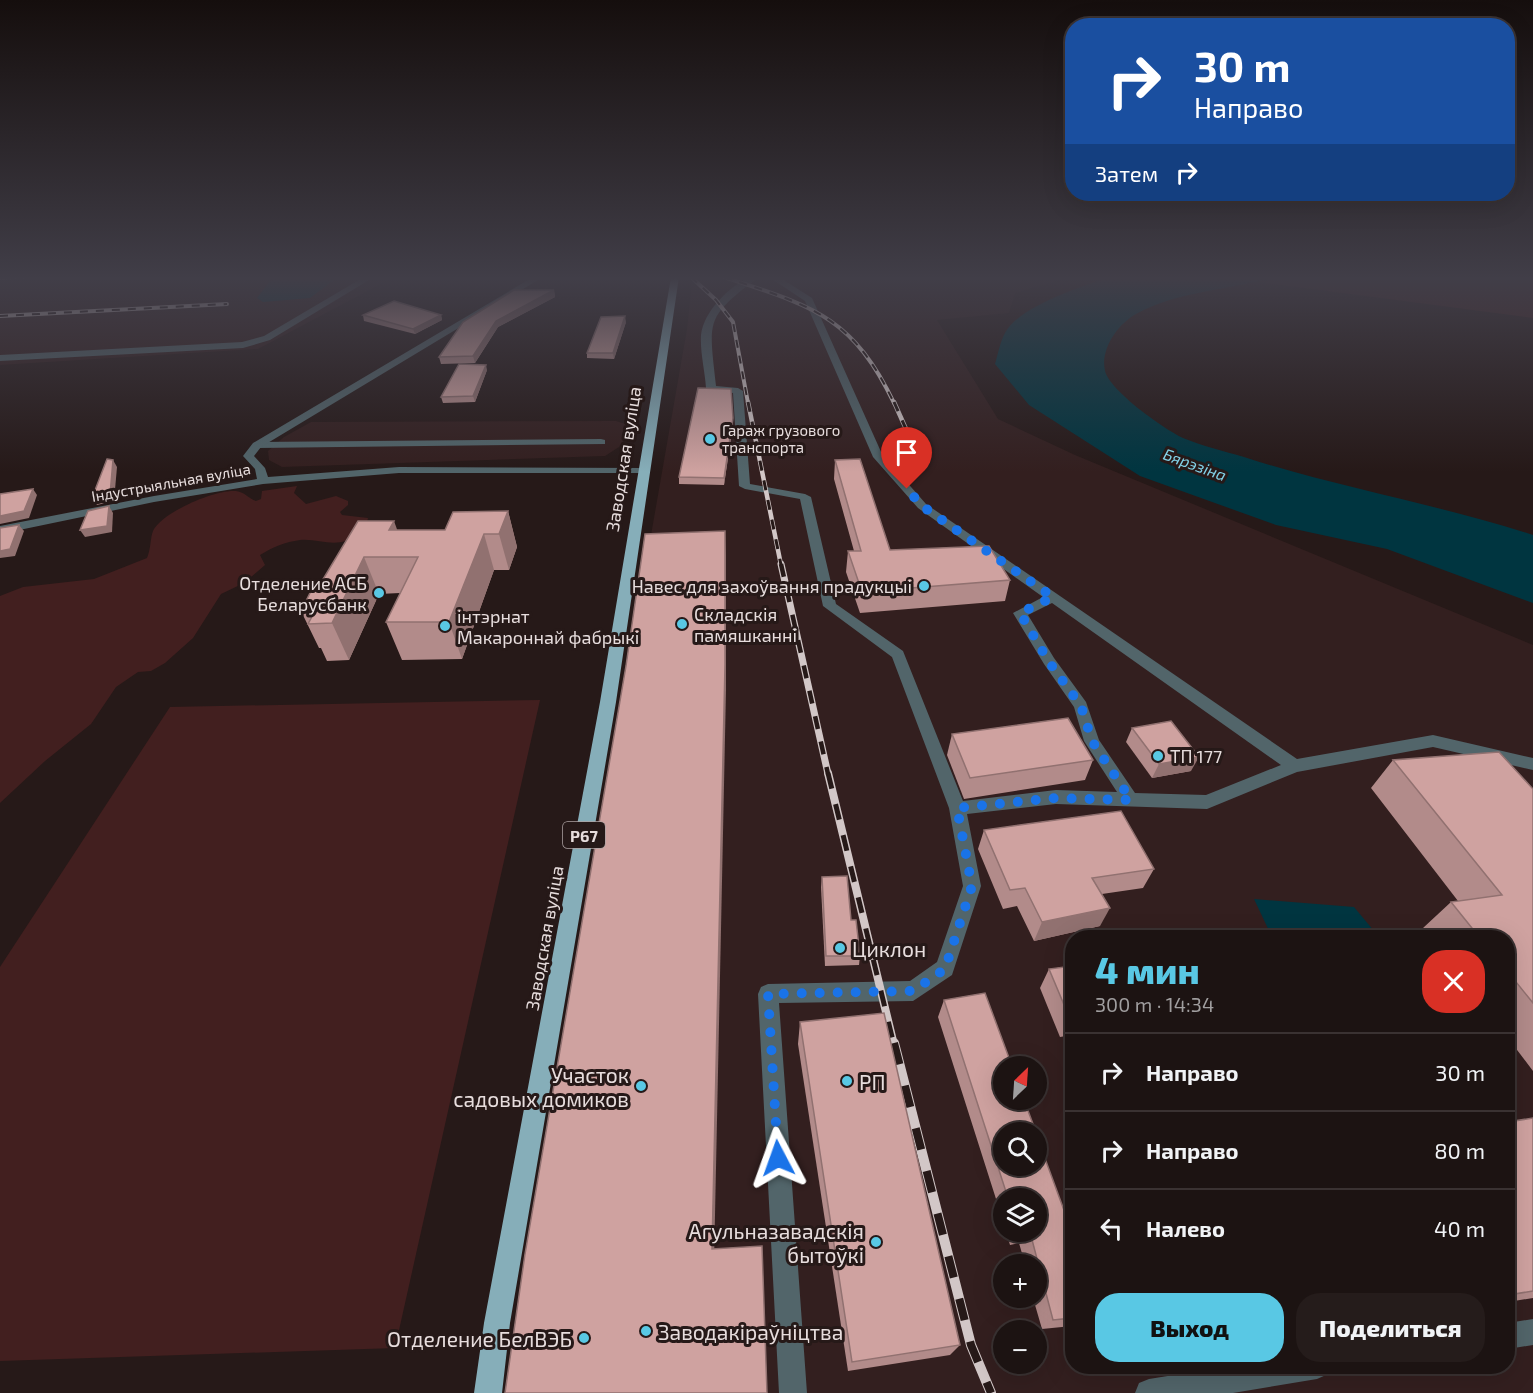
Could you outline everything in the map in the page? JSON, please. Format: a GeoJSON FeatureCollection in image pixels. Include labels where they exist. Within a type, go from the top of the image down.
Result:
{"type":"FeatureCollection","features":[{"type":"Feature","properties":{"kind":"main road","name":"Заводская вуліца"},"geometry":{"type":"LineString","coordinates":[[488,1393],[499,1311],[608,702],[664,342]]}},
{"type":"Feature","properties":{"kind":"street"},"geometry":{"type":"LineString","coordinates":[[0,358],[243,345],[253,342]]}},
{"type":"Feature","properties":{"kind":"street","name":"Індустрыяльная вуліца"},"geometry":{"type":"LineString","coordinates":[[0,530],[154,499],[263,481],[260,468],[248,456],[257,445],[430,342]]}},
{"type":"Feature","properties":{"kind":"street"},"geometry":{"type":"LineString","coordinates":[[707,342],[711,388],[738,391],[745,486],[805,497],[830,606],[898,654],[957,808],[972,886],[945,969],[913,991],[768,994],[793,1393]]}},
{"type":"Feature","properties":{"kind":"street"},"geometry":{"type":"LineString","coordinates":[[827,342],[877,455],[922,506],[1295,766]]}},
{"type":"Feature","properties":{"kind":"street"},"geometry":{"type":"LineString","coordinates":[[257,445],[602,442]]}},
{"type":"Feature","properties":{"kind":"street"},"geometry":{"type":"LineString","coordinates":[[263,481],[399,470],[643,471]]}},
{"type":"Feature","properties":{"kind":"street"},"geometry":{"type":"LineString","coordinates":[[1053,597],[1020,613],[1049,662],[1081,706],[1092,741],[1131,800]]}},
{"type":"Feature","properties":{"kind":"street"},"geometry":{"type":"LineString","coordinates":[[957,808],[1056,798],[1207,802],[1295,766],[1433,741],[1533,764]]}},
{"type":"Feature","properties":{"kind":"street"},"geometry":{"type":"LineString","coordinates":[[1515,1335],[1533,1332]]}},
{"type":"Feature","properties":{"kind":"street"},"geometry":{"type":"LineString","coordinates":[[1149,1393],[1267,1374]]}},
{"type":"Feature","properties":{"kind":"shaded area"},"geometry":{"type":"Polygon","coordinates":[[[0,342],[271,342],[258,349],[0,365],[0,342]]]}},
{"type":"Feature","properties":{"kind":"shaded area"},"geometry":{"type":"Polygon","coordinates":[[[685,342],[951,342],[998,419],[1075,455],[1533,645],[1533,1393],[520,1393],[647,558],[685,342]]]}},
{"type":"Feature","properties":{"kind":"shaded area"},"geometry":{"type":"Polygon","coordinates":[[[616,421],[626,424],[626,437],[619,447],[605,456],[282,467],[269,460],[268,451],[284,437],[311,422],[616,421]]]}},
{"type":"Feature","properties":{"kind":"shaded area"},"geometry":{"type":"Polygon","coordinates":[[[297,486],[294,493],[306,504],[336,496],[348,501],[348,505],[340,512],[342,515],[368,518],[367,523],[350,538],[337,543],[300,540],[279,545],[260,555],[265,565],[244,583],[221,594],[193,638],[165,663],[151,671],[138,672],[116,687],[91,724],[45,761],[0,803],[0,596],[23,587],[94,579],[147,558],[153,531],[158,524],[178,509],[203,498],[227,491],[236,491],[256,501],[261,499],[262,491],[297,486]]]}},
{"type":"Feature","properties":{"kind":"shaded area"},"geometry":{"type":"Polygon","coordinates":[[[540,700],[395,1348],[0,1361],[0,967],[170,707],[540,700]]]}},
{"type":"Feature","properties":{"kind":"water","name":"Бярэзіна"},"geometry":{"type":"Polygon","coordinates":[[[1001,342],[1110,342],[1104,363],[1109,379],[1139,409],[1183,438],[1316,478],[1461,514],[1533,535],[1533,603],[1387,549],[1276,525],[1140,476],[1029,405],[995,364],[1001,342]]]}},
{"type":"Feature","properties":{"kind":"water"},"geometry":{"type":"Polygon","coordinates":[[[1254,899],[1354,907],[1373,930],[1269,930],[1254,899]]]}},
{"type":"Feature","properties":{"kind":"building"},"geometry":{"type":"Polygon","coordinates":[[[449,342],[482,342],[473,356],[439,357],[449,342]]]}},
{"type":"Feature","properties":{"kind":"building"},"geometry":{"type":"Polygon","coordinates":[[[591,342],[617,342],[613,353],[587,353],[591,342]]]}},
{"type":"Feature","properties":{"kind":"building"},"geometry":{"type":"Polygon","coordinates":[[[459,364],[486,365],[473,396],[441,397],[459,364]]]}},
{"type":"Feature","properties":{"kind":"building","name":"Гараж грузового транспорта"},"geometry":{"type":"Polygon","coordinates":[[[698,388],[731,389],[733,418],[724,478],[679,477],[698,388]]]}},
{"type":"Feature","properties":{"kind":"building"},"geometry":{"type":"Polygon","coordinates":[[[107,459],[113,460],[110,495],[92,498],[107,459]]]}},
{"type":"Feature","properties":{"kind":"building"},"geometry":{"type":"Polygon","coordinates":[[[860,459],[890,550],[989,546],[1010,580],[862,592],[848,551],[861,551],[835,460],[860,459]]]}},
{"type":"Feature","properties":{"kind":"building"},"geometry":{"type":"Polygon","coordinates":[[[33,489],[24,511],[0,516],[0,494],[33,489]]]}},
{"type":"Feature","properties":{"kind":"building"},"geometry":{"type":"Polygon","coordinates":[[[109,506],[107,526],[80,530],[88,511],[109,506]]]}},
{"type":"Feature","properties":{"kind":"building"},"geometry":{"type":"Polygon","coordinates":[[[508,511],[499,534],[484,534],[449,622],[386,622],[418,557],[364,557],[332,623],[308,624],[315,611],[301,611],[311,591],[316,591],[358,521],[394,521],[389,530],[445,530],[453,512],[508,511]]]}},
{"type":"Feature","properties":{"kind":"building"},"geometry":{"type":"Polygon","coordinates":[[[19,525],[10,549],[0,551],[0,528],[19,525]]]}},
{"type":"Feature","properties":{"kind":"building"},"geometry":{"type":"Polygon","coordinates":[[[725,531],[725,665],[712,1249],[762,1246],[767,1393],[505,1393],[525,1254],[626,666],[645,534],[725,531]]]}},
{"type":"Feature","properties":{"kind":"building"},"geometry":{"type":"Polygon","coordinates":[[[1068,718],[1093,760],[970,778],[952,734],[1068,718]]]}},
{"type":"Feature","properties":{"kind":"building"},"geometry":{"type":"Polygon","coordinates":[[[1171,721],[1199,757],[1159,764],[1132,728],[1171,721]]]}},
{"type":"Feature","properties":{"kind":"building"},"geometry":{"type":"Polygon","coordinates":[[[1499,752],[1533,789],[1533,1003],[1515,981],[1515,930],[1474,930],[1451,902],[1502,895],[1393,760],[1499,752]]]}},
{"type":"Feature","properties":{"kind":"building"},"geometry":{"type":"Polygon","coordinates":[[[1121,811],[1154,869],[1092,878],[1110,908],[1042,922],[1025,888],[1010,890],[984,830],[1121,811]]]}},
{"type":"Feature","properties":{"kind":"building"},"geometry":{"type":"Polygon","coordinates":[[[847,876],[851,920],[856,920],[860,956],[826,956],[822,877],[847,876]]]}},
{"type":"Feature","properties":{"kind":"building"},"geometry":{"type":"Polygon","coordinates":[[[1065,967],[1065,1007],[1049,969],[1065,967]]]}},
{"type":"Feature","properties":{"kind":"building"},"geometry":{"type":"Polygon","coordinates":[[[985,993],[1008,1056],[993,1056],[993,1110],[1028,1110],[1032,1122],[993,1122],[993,1152],[944,1000],[985,993]]]}},
{"type":"Feature","properties":{"kind":"building","name":"Агульназавадскія бытоўкі"},"geometry":{"type":"Polygon","coordinates":[[[884,1013],[960,1345],[852,1362],[800,1022],[884,1013]]]}},
{"type":"Feature","properties":{"kind":"building"},"geometry":{"type":"Polygon","coordinates":[[[1533,1118],[1533,1291],[1515,1294],[1515,1121],[1533,1118]]]}},
{"type":"Feature","properties":{"kind":"building"},"geometry":{"type":"Polygon","coordinates":[[[1047,1164],[1065,1213],[1065,1319],[1053,1320],[1047,1297],[1047,1254],[1036,1254],[1033,1242],[1047,1242],[1047,1188],[1005,1188],[1001,1176],[1047,1176],[1047,1164]]]}},
{"type":"Feature","properties":{"kind":"railway"},"geometry":{"type":"LineString","coordinates":[[737,342],[748,403]]}},
{"type":"Feature","properties":{"kind":"railway"},"geometry":{"type":"LineString","coordinates":[[854,342],[878,374],[894,403]]}},
{"type":"Feature","properties":{"kind":"railway"},"geometry":{"type":"LineString","coordinates":[[748,402],[781,565]]}},
{"type":"Feature","properties":{"kind":"railway"},"geometry":{"type":"LineString","coordinates":[[894,402],[906,429]]}},
{"type":"Feature","properties":{"kind":"railway"},"geometry":{"type":"LineString","coordinates":[[781,564],[828,774]]}},
{"type":"Feature","properties":{"kind":"railway"},"geometry":{"type":"LineString","coordinates":[[828,773],[894,1045]]}},
{"type":"Feature","properties":{"kind":"railway"},"geometry":{"type":"LineString","coordinates":[[894,1043],[971,1345],[991,1393]]}},
{"type":"Feature","properties":{"kind":"place","name":"Гараж грузового транспорта"},"geometry":{"type":"Point","coordinates":[710,439]}},
{"type":"Feature","properties":{"kind":"place","name":"Навес для захоўвання прадукцыі"},"geometry":{"type":"Point","coordinates":[924,586]}},
{"type":"Feature","properties":{"kind":"place","name":"Отделение АСБ Беларусбанк"},"geometry":{"type":"Point","coordinates":[379,593]}},
{"type":"Feature","properties":{"kind":"place","name":"Складскія памяшканні"},"geometry":{"type":"Point","coordinates":[682,624]}},
{"type":"Feature","properties":{"kind":"place","name":"інтэрнат Макароннай фабрыкі"},"geometry":{"type":"Point","coordinates":[445,626]}},
{"type":"Feature","properties":{"kind":"place","name":"ТП 177"},"geometry":{"type":"Point","coordinates":[1158,756]}},
{"type":"Feature","properties":{"kind":"place","name":"Циклон"},"geometry":{"type":"Point","coordinates":[840,948]}},
{"type":"Feature","properties":{"kind":"place","name":"РП"},"geometry":{"type":"Point","coordinates":[847,1081]}},
{"type":"Feature","properties":{"kind":"place","name":"Участок садовых домиков"},"geometry":{"type":"Point","coordinates":[641,1086]}},
{"type":"Feature","properties":{"kind":"place","name":"Агульназавадскія бытоўкі"},"geometry":{"type":"Point","coordinates":[876,1242]}},
{"type":"Feature","properties":{"kind":"place","name":"Заводакіраўніцтва"},"geometry":{"type":"Point","coordinates":[646,1331]}},
{"type":"Feature","properties":{"kind":"place","name":"Отделение БелВЭБ"},"geometry":{"type":"Point","coordinates":[584,1338]}},
{"type":"Feature","properties":{"kind":"route"},"geometry":{"type":"LineString","coordinates":[[778,1158],[768,994],[913,991],[945,969],[972,886],[957,808],[1056,798],[1131,800],[1092,741],[1081,706],[1049,662],[1020,613],[1053,597],[922,506],[907,489]]}}]}
